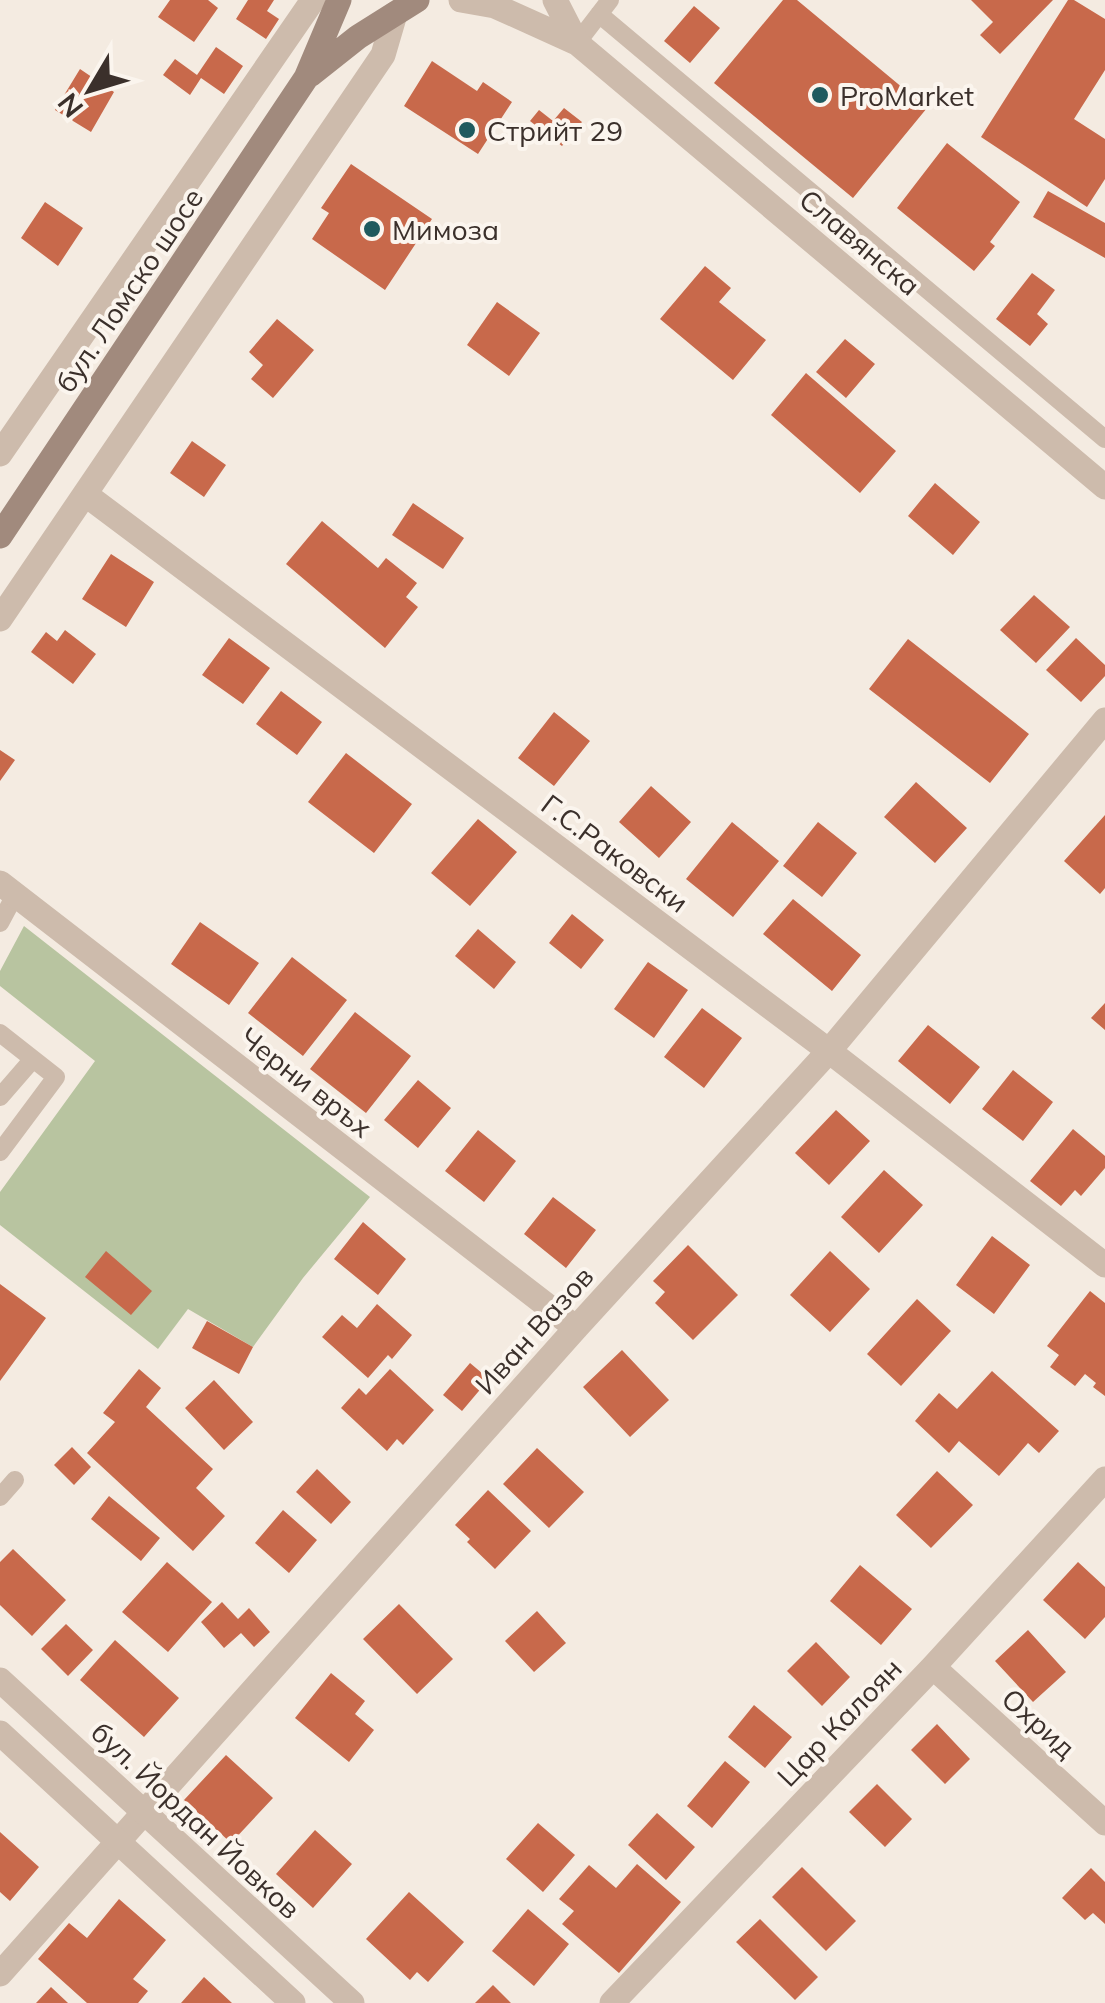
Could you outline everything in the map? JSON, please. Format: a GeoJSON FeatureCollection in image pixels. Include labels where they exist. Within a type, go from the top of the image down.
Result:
{"type":"FeatureCollection","features":[{"type":"Feature","properties":{"kind":"main road","name":"бул. Ломско шосе"},"geometry":{"type":"LineString","coordinates":[[0,536],[306,78],[339,0]]}},
{"type":"Feature","properties":{"kind":"main road","name":"бул. Ломско шосе"},"geometry":{"type":"LineString","coordinates":[[306,78],[358,37],[406,7]]}},
{"type":"Feature","properties":{"kind":"street"},"geometry":{"type":"LineString","coordinates":[[0,454],[313,0]]}},
{"type":"Feature","properties":{"kind":"street","name":"Славянска"},"geometry":{"type":"LineString","coordinates":[[461,0],[494,6],[577,42],[1105,487]]}},
{"type":"Feature","properties":{"kind":"street","name":"Славянска"},"geometry":{"type":"LineString","coordinates":[[555,0],[577,42]]}},
{"type":"Feature","properties":{"kind":"street"},"geometry":{"type":"LineString","coordinates":[[0,619],[383,55],[406,7]]}},
{"type":"Feature","properties":{"kind":"street","name":"Г.С.Раковски"},"geometry":{"type":"LineString","coordinates":[[85,494],[830,1051],[1105,1265]]}},
{"type":"Feature","properties":{"kind":"street","name":"Иван Вазов"},"geometry":{"type":"LineString","coordinates":[[0,1974],[576,1328],[830,1051],[1105,720]]}},
{"type":"Feature","properties":{"kind":"street","name":"Черни връх"},"geometry":{"type":"LineString","coordinates":[[8,889],[576,1328]]}},
{"type":"Feature","properties":{"kind":"street","name":"Цар Калоян"},"geometry":{"type":"LineString","coordinates":[[612,2003],[933,1667],[1105,1479]]}},
{"type":"Feature","properties":{"kind":"street","name":"Охрид"},"geometry":{"type":"LineString","coordinates":[[933,1667],[1105,1823]]}},
{"type":"Feature","properties":{"kind":"street","name":"бул. Йордан Йовков"},"geometry":{"type":"LineString","coordinates":[[0,1680],[352,2003]]}},
{"type":"Feature","properties":{"kind":"street"},"geometry":{"type":"LineString","coordinates":[[0,1732],[293,2003]]}},
{"type":"Feature","properties":{"kind":"lane"},"geometry":{"type":"LineString","coordinates":[[577,42],[604,7],[1105,439]]}},
{"type":"Feature","properties":{"kind":"lane"},"geometry":{"type":"LineString","coordinates":[[0,923],[8,889]]}},
{"type":"Feature","properties":{"kind":"lane"},"geometry":{"type":"LineString","coordinates":[[0,1033],[56,1077],[0,1152]]}},
{"type":"Feature","properties":{"kind":"lane"},"geometry":{"type":"LineString","coordinates":[[0,1098],[33,1059]]}},
{"type":"Feature","properties":{"kind":"lane"},"geometry":{"type":"LineString","coordinates":[[0,1498],[15,1480]]}},
{"type":"Feature","properties":{"kind":"green space"},"geometry":{"type":"Polygon","coordinates":[[[24,926],[370,1197],[303,1278],[253,1347],[188,1309],[158,1349],[0,1225],[0,1192],[95,1061],[0,986],[0,971],[24,926]]]}},
{"type":"Feature","properties":{"kind":"building"},"geometry":{"type":"Polygon","coordinates":[[[170,0],[208,0],[218,8],[194,42],[158,17],[170,0]]]}},
{"type":"Feature","properties":{"kind":"building"},"geometry":{"type":"Polygon","coordinates":[[[248,0],[274,0],[267,11],[279,19],[266,39],[236,19],[248,0]]]}},
{"type":"Feature","properties":{"kind":"building","name":"ProMarket"},"geometry":{"type":"Polygon","coordinates":[[[783,0],[797,0],[927,108],[853,198],[714,83],[783,0]]]}},
{"type":"Feature","properties":{"kind":"building"},"geometry":{"type":"Polygon","coordinates":[[[971,0],[1053,0],[1000,54],[980,35],[993,22],[971,0]]]}},
{"type":"Feature","properties":{"kind":"building"},"geometry":{"type":"Polygon","coordinates":[[[1068,0],[1105,19],[1105,70],[1074,119],[1105,139],[1105,179],[1087,207],[981,137],[1068,0]]]}},
{"type":"Feature","properties":{"kind":"building"},"geometry":{"type":"Polygon","coordinates":[[[694,6],[720,28],[690,63],[664,41],[694,6]]]}},
{"type":"Feature","properties":{"kind":"building"},"geometry":{"type":"Polygon","coordinates":[[[216,47],[243,66],[224,94],[201,78],[190,95],[163,75],[175,59],[197,75],[216,47]]]}},
{"type":"Feature","properties":{"kind":"building","name":"Стрийт 29"},"geometry":{"type":"Polygon","coordinates":[[[432,61],[477,91],[483,82],[512,102],[478,154],[404,106],[432,61]]]}},
{"type":"Feature","properties":{"kind":"building"},"geometry":{"type":"Polygon","coordinates":[[[80,69],[114,92],[91,132],[55,110],[80,69]]]}},
{"type":"Feature","properties":{"kind":"building"},"geometry":{"type":"Polygon","coordinates":[[[564,108],[582,122],[562,146],[530,121],[539,110],[553,121],[564,108]]]}},
{"type":"Feature","properties":{"kind":"building"},"geometry":{"type":"Polygon","coordinates":[[[947,143],[1020,202],[990,242],[995,246],[974,271],[897,208],[947,143]]]}},
{"type":"Feature","properties":{"kind":"building","name":"Мимоза"},"geometry":{"type":"Polygon","coordinates":[[[351,164],[432,219],[385,290],[312,239],[329,213],[321,208],[351,164]]]}},
{"type":"Feature","properties":{"kind":"building"},"geometry":{"type":"Polygon","coordinates":[[[1048,191],[1105,223],[1105,258],[1033,217],[1048,191]]]}},
{"type":"Feature","properties":{"kind":"building"},"geometry":{"type":"Polygon","coordinates":[[[45,202],[83,228],[58,266],[21,238],[45,202]]]}},
{"type":"Feature","properties":{"kind":"building"},"geometry":{"type":"Polygon","coordinates":[[[705,266],[731,288],[719,302],[766,340],[733,380],[660,319],[705,266]]]}},
{"type":"Feature","properties":{"kind":"building"},"geometry":{"type":"Polygon","coordinates":[[[1032,273],[1055,290],[1037,314],[1048,324],[1030,346],[996,319],[1032,273]]]}},
{"type":"Feature","properties":{"kind":"building"},"geometry":{"type":"Polygon","coordinates":[[[497,302],[540,333],[509,376],[467,345],[497,302]]]}},
{"type":"Feature","properties":{"kind":"building"},"geometry":{"type":"Polygon","coordinates":[[[277,319],[314,350],[273,398],[251,379],[263,365],[249,352],[277,319]]]}},
{"type":"Feature","properties":{"kind":"building"},"geometry":{"type":"Polygon","coordinates":[[[845,339],[875,364],[846,398],[816,372],[845,339]]]}},
{"type":"Feature","properties":{"kind":"building"},"geometry":{"type":"Polygon","coordinates":[[[806,373],[896,451],[860,493],[771,415],[806,373]]]}},
{"type":"Feature","properties":{"kind":"building"},"geometry":{"type":"Polygon","coordinates":[[[192,441],[226,465],[204,497],[170,473],[192,441]]]}},
{"type":"Feature","properties":{"kind":"building"},"geometry":{"type":"Polygon","coordinates":[[[935,483],[980,522],[953,555],[908,516],[935,483]]]}},
{"type":"Feature","properties":{"kind":"building"},"geometry":{"type":"Polygon","coordinates":[[[413,503],[464,538],[443,569],[392,535],[413,503]]]}},
{"type":"Feature","properties":{"kind":"building"},"geometry":{"type":"Polygon","coordinates":[[[322,521],[378,568],[386,558],[417,583],[406,597],[418,607],[385,648],[286,564],[322,521]]]}},
{"type":"Feature","properties":{"kind":"building"},"geometry":{"type":"Polygon","coordinates":[[[111,554],[154,582],[126,627],[82,599],[111,554]]]}},
{"type":"Feature","properties":{"kind":"building"},"geometry":{"type":"Polygon","coordinates":[[[1034,595],[1070,627],[1036,663],[1000,630],[1034,595]]]}},
{"type":"Feature","properties":{"kind":"building"},"geometry":{"type":"Polygon","coordinates":[[[65,630],[96,654],[73,684],[31,652],[46,632],[57,641],[65,630]]]}},
{"type":"Feature","properties":{"kind":"building"},"geometry":{"type":"Polygon","coordinates":[[[229,638],[270,668],[243,704],[202,675],[229,638]]]}},
{"type":"Feature","properties":{"kind":"building"},"geometry":{"type":"Polygon","coordinates":[[[1076,638],[1105,665],[1105,676],[1081,702],[1046,670],[1076,638]]]}},
{"type":"Feature","properties":{"kind":"building"},"geometry":{"type":"Polygon","coordinates":[[[908,639],[1029,734],[990,783],[869,689],[908,639]]]}},
{"type":"Feature","properties":{"kind":"building"},"geometry":{"type":"Polygon","coordinates":[[[281,691],[322,722],[297,755],[256,724],[281,691]]]}},
{"type":"Feature","properties":{"kind":"building"},"geometry":{"type":"Polygon","coordinates":[[[554,712],[590,741],[554,786],[518,758],[554,712]]]}},
{"type":"Feature","properties":{"kind":"building"},"geometry":{"type":"Polygon","coordinates":[[[0,750],[15,760],[0,781],[0,750]]]}},
{"type":"Feature","properties":{"kind":"building"},"geometry":{"type":"Polygon","coordinates":[[[346,753],[412,804],[374,853],[308,802],[346,753]]]}},
{"type":"Feature","properties":{"kind":"building"},"geometry":{"type":"Polygon","coordinates":[[[916,782],[967,828],[935,863],[884,817],[916,782]]]}},
{"type":"Feature","properties":{"kind":"building"},"geometry":{"type":"Polygon","coordinates":[[[651,786],[691,822],[659,858],[619,822],[651,786]]]}},
{"type":"Feature","properties":{"kind":"building"},"geometry":{"type":"Polygon","coordinates":[[[1105,815],[1105,888],[1100,894],[1064,861],[1105,815]]]}},
{"type":"Feature","properties":{"kind":"building"},"geometry":{"type":"Polygon","coordinates":[[[478,819],[517,852],[470,906],[431,873],[478,819]]]}},
{"type":"Feature","properties":{"kind":"building"},"geometry":{"type":"Polygon","coordinates":[[[732,822],[779,861],[733,917],[686,879],[732,822]]]}},
{"type":"Feature","properties":{"kind":"building"},"geometry":{"type":"Polygon","coordinates":[[[818,822],[857,853],[822,897],[783,866],[818,822]]]}},
{"type":"Feature","properties":{"kind":"building"},"geometry":{"type":"Polygon","coordinates":[[[793,899],[861,955],[832,991],[763,934],[793,899]]]}},
{"type":"Feature","properties":{"kind":"building"},"geometry":{"type":"Polygon","coordinates":[[[572,914],[604,940],[581,969],[549,943],[572,914]]]}},
{"type":"Feature","properties":{"kind":"building"},"geometry":{"type":"Polygon","coordinates":[[[200,922],[259,963],[229,1005],[171,964],[200,922]]]}},
{"type":"Feature","properties":{"kind":"building"},"geometry":{"type":"Polygon","coordinates":[[[478,929],[516,962],[494,989],[455,956],[478,929]]]}},
{"type":"Feature","properties":{"kind":"building"},"geometry":{"type":"Polygon","coordinates":[[[292,957],[347,1000],[303,1056],[248,1013],[292,957]]]}},
{"type":"Feature","properties":{"kind":"building"},"geometry":{"type":"Polygon","coordinates":[[[648,962],[688,990],[654,1038],[614,1009],[648,962]]]}},
{"type":"Feature","properties":{"kind":"building"},"geometry":{"type":"Polygon","coordinates":[[[1105,1003],[1105,1030],[1091,1018],[1105,1003]]]}},
{"type":"Feature","properties":{"kind":"building"},"geometry":{"type":"Polygon","coordinates":[[[702,1008],[742,1038],[704,1088],[664,1057],[702,1008]]]}},
{"type":"Feature","properties":{"kind":"building"},"geometry":{"type":"Polygon","coordinates":[[[355,1012],[411,1056],[366,1113],[310,1069],[355,1012]]]}},
{"type":"Feature","properties":{"kind":"building"},"geometry":{"type":"Polygon","coordinates":[[[928,1025],[980,1067],[950,1104],[898,1061],[928,1025]]]}},
{"type":"Feature","properties":{"kind":"building"},"geometry":{"type":"Polygon","coordinates":[[[1013,1070],[1053,1102],[1023,1141],[982,1109],[1013,1070]]]}},
{"type":"Feature","properties":{"kind":"building"},"geometry":{"type":"Polygon","coordinates":[[[418,1080],[451,1108],[418,1148],[384,1120],[418,1080]]]}},
{"type":"Feature","properties":{"kind":"building"},"geometry":{"type":"Polygon","coordinates":[[[836,1110],[870,1141],[829,1185],[795,1153],[836,1110]]]}},
{"type":"Feature","properties":{"kind":"building"},"geometry":{"type":"Polygon","coordinates":[[[1073,1129],[1105,1156],[1105,1168],[1081,1196],[1075,1190],[1061,1206],[1030,1181],[1073,1129]]]}},
{"type":"Feature","properties":{"kind":"building"},"geometry":{"type":"Polygon","coordinates":[[[478,1130],[516,1161],[484,1202],[445,1171],[478,1130]]]}},
{"type":"Feature","properties":{"kind":"building"},"geometry":{"type":"Polygon","coordinates":[[[884,1170],[923,1205],[879,1253],[841,1217],[884,1170]]]}},
{"type":"Feature","properties":{"kind":"building"},"geometry":{"type":"Polygon","coordinates":[[[553,1197],[596,1230],[566,1268],[524,1234],[553,1197]]]}},
{"type":"Feature","properties":{"kind":"building"},"geometry":{"type":"Polygon","coordinates":[[[363,1222],[406,1259],[378,1295],[334,1259],[363,1222]]]}},
{"type":"Feature","properties":{"kind":"building"},"geometry":{"type":"Polygon","coordinates":[[[992,1236],[1030,1265],[994,1314],[956,1285],[992,1236]]]}},
{"type":"Feature","properties":{"kind":"building"},"geometry":{"type":"Polygon","coordinates":[[[688,1245],[738,1295],[693,1340],[655,1303],[665,1292],[653,1281],[688,1245]]]}},
{"type":"Feature","properties":{"kind":"building"},"geometry":{"type":"Polygon","coordinates":[[[106,1251],[152,1291],[131,1315],[85,1277],[106,1251]]]}},
{"type":"Feature","properties":{"kind":"building"},"geometry":{"type":"Polygon","coordinates":[[[830,1251],[870,1289],[830,1332],[790,1295],[830,1251]]]}},
{"type":"Feature","properties":{"kind":"building"},"geometry":{"type":"Polygon","coordinates":[[[0,1284],[46,1318],[0,1381],[0,1284]]]}},
{"type":"Feature","properties":{"kind":"building"},"geometry":{"type":"Polygon","coordinates":[[[1090,1291],[1105,1303],[1105,1396],[1085,1374],[1075,1386],[1050,1367],[1059,1355],[1047,1346],[1090,1291]]]}},
{"type":"Feature","properties":{"kind":"building"},"geometry":{"type":"Polygon","coordinates":[[[917,1299],[951,1331],[901,1386],[867,1354],[917,1299]]]}},
{"type":"Feature","properties":{"kind":"building"},"geometry":{"type":"Polygon","coordinates":[[[377,1304],[412,1335],[392,1359],[388,1355],[368,1378],[322,1337],[342,1315],[357,1328],[377,1304]]]}},
{"type":"Feature","properties":{"kind":"building"},"geometry":{"type":"Polygon","coordinates":[[[207,1321],[253,1347],[239,1374],[192,1348],[207,1321]]]}},
{"type":"Feature","properties":{"kind":"building"},"geometry":{"type":"Polygon","coordinates":[[[622,1350],[669,1400],[630,1437],[583,1387],[622,1350]]]}},
{"type":"Feature","properties":{"kind":"building"},"geometry":{"type":"Polygon","coordinates":[[[470,1363],[489,1379],[462,1411],[443,1395],[470,1363]]]}},
{"type":"Feature","properties":{"kind":"building"},"geometry":{"type":"Polygon","coordinates":[[[139,1369],[161,1388],[146,1407],[213,1469],[196,1488],[225,1516],[193,1551],[87,1453],[115,1422],[103,1413],[139,1369]]]}},
{"type":"Feature","properties":{"kind":"building"},"geometry":{"type":"Polygon","coordinates":[[[390,1369],[434,1410],[403,1445],[397,1439],[387,1451],[341,1408],[359,1388],[366,1395],[390,1369]]]}},
{"type":"Feature","properties":{"kind":"building"},"geometry":{"type":"Polygon","coordinates":[[[992,1371],[1059,1431],[1039,1453],[1028,1443],[999,1476],[959,1441],[949,1453],[915,1421],[939,1393],[957,1409],[992,1371]]]}},
{"type":"Feature","properties":{"kind":"building"},"geometry":{"type":"Polygon","coordinates":[[[214,1380],[253,1422],[224,1450],[185,1408],[214,1380]]]}},
{"type":"Feature","properties":{"kind":"building"},"geometry":{"type":"Polygon","coordinates":[[[72,1447],[91,1467],[74,1485],[54,1465],[72,1447]]]}},
{"type":"Feature","properties":{"kind":"building"},"geometry":{"type":"Polygon","coordinates":[[[537,1448],[584,1492],[549,1528],[503,1484],[537,1448]]]}},
{"type":"Feature","properties":{"kind":"building"},"geometry":{"type":"Polygon","coordinates":[[[317,1469],[351,1502],[331,1524],[296,1492],[317,1469]]]}},
{"type":"Feature","properties":{"kind":"building"},"geometry":{"type":"Polygon","coordinates":[[[937,1471],[973,1505],[931,1548],[896,1515],[937,1471]]]}},
{"type":"Feature","properties":{"kind":"building"},"geometry":{"type":"Polygon","coordinates":[[[488,1490],[531,1531],[495,1569],[455,1525],[488,1490]]]}},
{"type":"Feature","properties":{"kind":"building"},"geometry":{"type":"Polygon","coordinates":[[[109,1496],[160,1538],[141,1561],[91,1519],[109,1496]]]}},
{"type":"Feature","properties":{"kind":"building"},"geometry":{"type":"Polygon","coordinates":[[[283,1510],[317,1540],[289,1573],[255,1543],[283,1510]]]}},
{"type":"Feature","properties":{"kind":"building"},"geometry":{"type":"Polygon","coordinates":[[[13,1549],[66,1600],[32,1636],[0,1605],[0,1562],[13,1549]]]}},
{"type":"Feature","properties":{"kind":"building"},"geometry":{"type":"Polygon","coordinates":[[[167,1562],[212,1602],[168,1652],[122,1612],[167,1562]]]}},
{"type":"Feature","properties":{"kind":"building"},"geometry":{"type":"Polygon","coordinates":[[[1078,1562],[1105,1587],[1105,1617],[1085,1639],[1043,1600],[1078,1562]]]}},
{"type":"Feature","properties":{"kind":"building"},"geometry":{"type":"Polygon","coordinates":[[[860,1565],[912,1609],[881,1645],[830,1601],[860,1565]]]}},
{"type":"Feature","properties":{"kind":"building"},"geometry":{"type":"Polygon","coordinates":[[[222,1602],[238,1619],[249,1608],[270,1632],[254,1647],[241,1633],[224,1648],[201,1622],[222,1602]]]}},
{"type":"Feature","properties":{"kind":"building"},"geometry":{"type":"Polygon","coordinates":[[[399,1604],[453,1659],[417,1694],[363,1639],[399,1604]]]}},
{"type":"Feature","properties":{"kind":"building"},"geometry":{"type":"Polygon","coordinates":[[[537,1611],[566,1643],[534,1672],[505,1641],[537,1611]]]}},
{"type":"Feature","properties":{"kind":"building"},"geometry":{"type":"Polygon","coordinates":[[[66,1624],[93,1650],[68,1676],[41,1649],[66,1624]]]}},
{"type":"Feature","properties":{"kind":"building"},"geometry":{"type":"Polygon","coordinates":[[[1028,1630],[1066,1672],[1033,1702],[995,1661],[1028,1630]]]}},
{"type":"Feature","properties":{"kind":"building"},"geometry":{"type":"Polygon","coordinates":[[[115,1640],[179,1698],[144,1737],[80,1680],[115,1640]]]}},
{"type":"Feature","properties":{"kind":"building"},"geometry":{"type":"Polygon","coordinates":[[[816,1642],[850,1677],[822,1706],[787,1671],[816,1642]]]}},
{"type":"Feature","properties":{"kind":"building"},"geometry":{"type":"Polygon","coordinates":[[[331,1673],[365,1701],[355,1714],[374,1730],[349,1762],[295,1718],[331,1673]]]}},
{"type":"Feature","properties":{"kind":"building"},"geometry":{"type":"Polygon","coordinates":[[[754,1705],[792,1737],[765,1768],[728,1737],[754,1705]]]}},
{"type":"Feature","properties":{"kind":"building"},"geometry":{"type":"Polygon","coordinates":[[[937,1724],[970,1759],[945,1784],[911,1750],[937,1724]]]}},
{"type":"Feature","properties":{"kind":"building"},"geometry":{"type":"Polygon","coordinates":[[[226,1755],[273,1798],[231,1843],[184,1800],[226,1755]]]}},
{"type":"Feature","properties":{"kind":"building"},"geometry":{"type":"Polygon","coordinates":[[[725,1761],[750,1782],[712,1828],[687,1806],[725,1761]]]}},
{"type":"Feature","properties":{"kind":"building"},"geometry":{"type":"Polygon","coordinates":[[[877,1784],[912,1819],[885,1847],[849,1812],[877,1784]]]}},
{"type":"Feature","properties":{"kind":"building"},"geometry":{"type":"Polygon","coordinates":[[[657,1813],[695,1847],[666,1880],[628,1845],[657,1813]]]}},
{"type":"Feature","properties":{"kind":"building"},"geometry":{"type":"Polygon","coordinates":[[[538,1823],[575,1855],[543,1892],[506,1859],[538,1823]]]}},
{"type":"Feature","properties":{"kind":"building"},"geometry":{"type":"Polygon","coordinates":[[[315,1830],[352,1864],[313,1908],[276,1874],[315,1830]]]}},
{"type":"Feature","properties":{"kind":"building"},"geometry":{"type":"Polygon","coordinates":[[[0,1832],[39,1867],[10,1901],[0,1892],[0,1832]]]}},
{"type":"Feature","properties":{"kind":"building"},"geometry":{"type":"Polygon","coordinates":[[[637,1864],[681,1902],[619,1973],[562,1924],[574,1911],[559,1899],[589,1865],[616,1888],[637,1864]]]}},
{"type":"Feature","properties":{"kind":"building"},"geometry":{"type":"Polygon","coordinates":[[[802,1867],[856,1921],[826,1951],[772,1897],[802,1867]]]}},
{"type":"Feature","properties":{"kind":"building"},"geometry":{"type":"Polygon","coordinates":[[[1091,1868],[1105,1882],[1105,1924],[1093,1913],[1085,1920],[1062,1898],[1091,1868]]]}},
{"type":"Feature","properties":{"kind":"building"},"geometry":{"type":"Polygon","coordinates":[[[409,1892],[464,1942],[428,1982],[417,1972],[410,1980],[366,1939],[409,1892]]]}},
{"type":"Feature","properties":{"kind":"building"},"geometry":{"type":"Polygon","coordinates":[[[119,1899],[166,1940],[133,1979],[148,1991],[138,2003],[87,2003],[38,1959],[69,1923],[87,1938],[119,1899]]]}},
{"type":"Feature","properties":{"kind":"building"},"geometry":{"type":"Polygon","coordinates":[[[528,1909],[569,1944],[534,1986],[492,1951],[528,1909]]]}},
{"type":"Feature","properties":{"kind":"building"},"geometry":{"type":"Polygon","coordinates":[[[760,1919],[818,1977],[795,2000],[736,1942],[760,1919]]]}},
{"type":"Feature","properties":{"kind":"building"},"geometry":{"type":"Polygon","coordinates":[[[204,1977],[232,2003],[181,2003],[204,1977]]]}},
{"type":"Feature","properties":{"kind":"building"},"geometry":{"type":"Polygon","coordinates":[[[493,1985],[511,2003],[475,2003],[493,1985]]]}},
{"type":"Feature","properties":{"kind":"building"},"geometry":{"type":"Polygon","coordinates":[[[51,1987],[68,2003],[36,2003],[51,1987]]]}},
{"type":"Feature","properties":{"kind":"place","name":"ProMarket"},"geometry":{"type":"Point","coordinates":[820,95]}},
{"type":"Feature","properties":{"kind":"place","name":"Стрийт 29"},"geometry":{"type":"Point","coordinates":[467,130]}},
{"type":"Feature","properties":{"kind":"place","name":"Мимоза"},"geometry":{"type":"Point","coordinates":[372,229]}}]}
